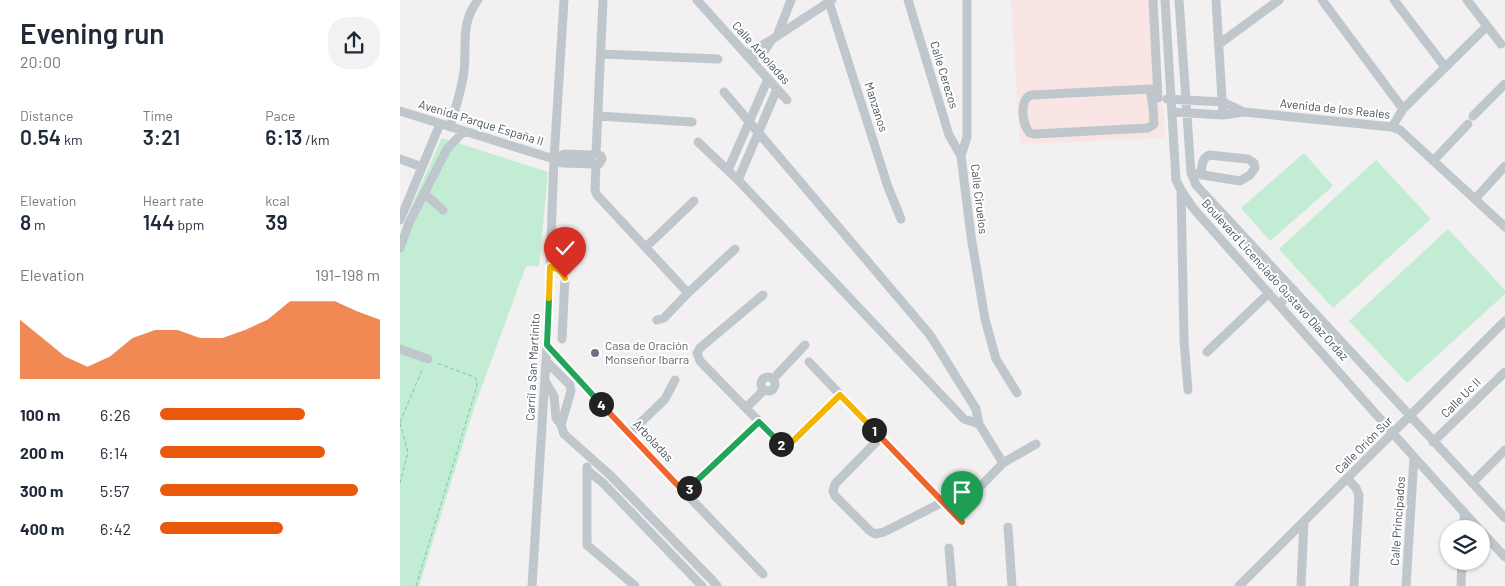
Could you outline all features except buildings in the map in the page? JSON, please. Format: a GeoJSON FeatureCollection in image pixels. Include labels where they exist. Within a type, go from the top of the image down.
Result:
{"type":"FeatureCollection","features":[{"type":"Feature","properties":{"kind":"street"},"geometry":{"type":"LineString","coordinates":[[450,127],[464,71],[464,33],[473,6],[478,0]]}},
{"type":"Feature","properties":{"kind":"street","name":"Carril a San Martinito"},"geometry":{"type":"LineString","coordinates":[[532,586],[547,345],[554,159],[564,0]]}},
{"type":"Feature","properties":{"kind":"street"},"geometry":{"type":"LineString","coordinates":[[604,0],[594,160],[595,190],[597,195],[688,293]]}},
{"type":"Feature","properties":{"kind":"street","name":"Calle Arboladas"},"geometry":{"type":"LineString","coordinates":[[698,0],[786,100]]}},
{"type":"Feature","properties":{"kind":"street"},"geometry":{"type":"LineString","coordinates":[[774,38],[791,0]]}},
{"type":"Feature","properties":{"kind":"street","name":"Calle Cerezos"},"geometry":{"type":"LineString","coordinates":[[908,0],[949,135],[961,156]]}},
{"type":"Feature","properties":{"kind":"street","name":"Calle Ciruelos"},"geometry":{"type":"LineString","coordinates":[[967,0],[967,137],[961,156],[971,236],[985,319],[996,358],[1017,393]]}},
{"type":"Feature","properties":{"kind":"street"},"geometry":{"type":"LineString","coordinates":[[1153,0],[1155,98],[1154,124],[1152,126],[1148,128],[1034,134],[1030,133],[1025,126],[1024,100],[1027,96],[1031,95],[1150,89],[1155,98]]}},
{"type":"Feature","properties":{"kind":"street","name":"Boulevard Licenciado Gustavo Díaz Ordaz"},"geometry":{"type":"LineString","coordinates":[[1165,0],[1176,180],[1181,190],[1194,208],[1471,520]]}},
{"type":"Feature","properties":{"kind":"street","name":"Boulevard Licenciado Gustavo Díaz Ordaz"},"geometry":{"type":"LineString","coordinates":[[1179,0],[1191,173],[1196,185],[1505,518]]}},
{"type":"Feature","properties":{"kind":"street"},"geometry":{"type":"LineString","coordinates":[[1216,0],[1223,115]]}},
{"type":"Feature","properties":{"kind":"street"},"geometry":{"type":"LineString","coordinates":[[1219,44],[1279,0]]}},
{"type":"Feature","properties":{"kind":"street"},"geometry":{"type":"LineString","coordinates":[[1322,0],[1402,109]]}},
{"type":"Feature","properties":{"kind":"street"},"geometry":{"type":"LineString","coordinates":[[1394,0],[1445,67]]}},
{"type":"Feature","properties":{"kind":"street"},"geometry":{"type":"LineString","coordinates":[[1467,0],[1501,44]]}},
{"type":"Feature","properties":{"kind":"street"},"geometry":{"type":"LineString","coordinates":[[748,57],[831,1]]}},
{"type":"Feature","properties":{"kind":"street","name":"Manzanos"},"geometry":{"type":"LineString","coordinates":[[831,1],[888,187],[901,219]]}},
{"type":"Feature","properties":{"kind":"street"},"geometry":{"type":"LineString","coordinates":[[1392,127],[1402,109],[1487,26]]}},
{"type":"Feature","properties":{"kind":"street"},"geometry":{"type":"LineString","coordinates":[[601,54],[718,59]]}},
{"type":"Feature","properties":{"kind":"street"},"geometry":{"type":"LineString","coordinates":[[728,170],[768,79]]}},
{"type":"Feature","properties":{"kind":"street"},"geometry":{"type":"LineString","coordinates":[[1433,161],[1505,84]]}},
{"type":"Feature","properties":{"kind":"street"},"geometry":{"type":"LineString","coordinates":[[738,180],[777,89]]}},
{"type":"Feature","properties":{"kind":"street"},"geometry":{"type":"LineString","coordinates":[[724,92],[930,335],[976,410],[979,424],[1003,463]]}},
{"type":"Feature","properties":{"kind":"street"},"geometry":{"type":"LineString","coordinates":[[1155,98],[1223,102]]}},
{"type":"Feature","properties":{"kind":"street","name":"Avenida de los Reales"},"geometry":{"type":"LineString","coordinates":[[1223,102],[1244,112]]}},
{"type":"Feature","properties":{"kind":"street","name":"Avenida Parque España II"},"geometry":{"type":"LineString","coordinates":[[400,111],[562,163],[594,160]]}},
{"type":"Feature","properties":{"kind":"street","name":"Avenida de los Reales"},"geometry":{"type":"LineString","coordinates":[[1172,112],[1223,115],[1244,112],[1392,127],[1400,130],[1505,227]]}},
{"type":"Feature","properties":{"kind":"street"},"geometry":{"type":"LineString","coordinates":[[598,116],[692,122]]}},
{"type":"Feature","properties":{"kind":"street"},"geometry":{"type":"LineString","coordinates":[[400,220],[440,124]]}},
{"type":"Feature","properties":{"kind":"street"},"geometry":{"type":"LineString","coordinates":[[400,248],[409,223],[429,190],[447,149],[464,131]]}},
{"type":"Feature","properties":{"kind":"street"},"geometry":{"type":"LineString","coordinates":[[698,142],[738,180],[964,419],[979,424]]}},
{"type":"Feature","properties":{"kind":"street"},"geometry":{"type":"LineString","coordinates":[[1191,173],[1201,175],[1240,181],[1250,176],[1254,163],[1248,159],[1209,155],[1204,158],[1201,175]]}},
{"type":"Feature","properties":{"kind":"street"},"geometry":{"type":"LineString","coordinates":[[400,159],[422,167]]}},
{"type":"Feature","properties":{"kind":"street"},"geometry":{"type":"LineString","coordinates":[[1474,198],[1505,166]]}},
{"type":"Feature","properties":{"kind":"street"},"geometry":{"type":"LineString","coordinates":[[429,190],[443,210]]}},
{"type":"Feature","properties":{"kind":"street"},"geometry":{"type":"LineString","coordinates":[[1181,190],[1184,340],[1188,390]]}},
{"type":"Feature","properties":{"kind":"street"},"geometry":{"type":"LineString","coordinates":[[646,247],[694,201]]}},
{"type":"Feature","properties":{"kind":"street"},"geometry":{"type":"LineString","coordinates":[[657,320],[664,318],[736,249]]}},
{"type":"Feature","properties":{"kind":"street"},"geometry":{"type":"LineString","coordinates":[[550,267],[557,268],[563,273],[565,278],[562,339]]}},
{"type":"Feature","properties":{"kind":"street"},"geometry":{"type":"LineString","coordinates":[[1279,304],[1294,290]]}},
{"type":"Feature","properties":{"kind":"street"},"geometry":{"type":"LineString","coordinates":[[1207,352],[1269,293]]}},
{"type":"Feature","properties":{"kind":"street"},"geometry":{"type":"LineString","coordinates":[[763,295],[700,348],[697,353],[700,361],[785,446],[791,443],[840,395]]}},
{"type":"Feature","properties":{"kind":"street","name":"Calle Orión Sur"},"geometry":{"type":"LineString","coordinates":[[1243,584],[1505,321]]}},
{"type":"Feature","properties":{"kind":"street","name":"Arboladas"},"geometry":{"type":"LineString","coordinates":[[547,345],[763,574]]}},
{"type":"Feature","properties":{"kind":"street"},"geometry":{"type":"LineString","coordinates":[[746,408],[764,390],[761,386],[763,379],[769,376],[774,378],[805,345]]}},
{"type":"Feature","properties":{"kind":"street"},"geometry":{"type":"LineString","coordinates":[[400,350],[428,359]]}},
{"type":"Feature","properties":{"kind":"street"},"geometry":{"type":"LineString","coordinates":[[546,361],[570,385],[571,392],[562,425],[564,434],[610,475],[716,586]]}},
{"type":"Feature","properties":{"kind":"street"},"geometry":{"type":"LineString","coordinates":[[809,362],[962,522]]}},
{"type":"Feature","properties":{"kind":"street","name":"Calle Uc II"},"geometry":{"type":"LineString","coordinates":[[1433,442],[1505,372]]}},
{"type":"Feature","properties":{"kind":"street"},"geometry":{"type":"LineString","coordinates":[[629,434],[665,399],[675,380]]}},
{"type":"Feature","properties":{"kind":"street"},"geometry":{"type":"LineString","coordinates":[[545,381],[554,396],[556,418],[562,425]]}},
{"type":"Feature","properties":{"kind":"street"},"geometry":{"type":"LineString","coordinates":[[554,396],[569,398]]}},
{"type":"Feature","properties":{"kind":"street"},"geometry":{"type":"LineString","coordinates":[[684,492],[759,422]]}},
{"type":"Feature","properties":{"kind":"street"},"geometry":{"type":"LineString","coordinates":[[881,437],[835,484],[833,491],[835,496],[876,534],[884,532],[943,502]]}},
{"type":"Feature","properties":{"kind":"street"},"geometry":{"type":"LineString","coordinates":[[978,489],[1003,463],[1036,444]]}},
{"type":"Feature","properties":{"kind":"street"},"geometry":{"type":"LineString","coordinates":[[1472,483],[1505,450]]}},
{"type":"Feature","properties":{"kind":"street"},"geometry":{"type":"LineString","coordinates":[[586,455],[587,544],[634,586]]}},
{"type":"Feature","properties":{"kind":"street","name":"Calle Principados"},"geometry":{"type":"LineString","coordinates":[[1406,586],[1414,457]]}},
{"type":"Feature","properties":{"kind":"street"},"geometry":{"type":"LineString","coordinates":[[587,470],[603,483],[702,586]]}},
{"type":"Feature","properties":{"kind":"street"},"geometry":{"type":"LineString","coordinates":[[603,483],[610,475]]}},
{"type":"Feature","properties":{"kind":"street"},"geometry":{"type":"LineString","coordinates":[[1348,479],[1359,495],[1354,586]]}},
{"type":"Feature","properties":{"kind":"street"},"geometry":{"type":"LineString","coordinates":[[1464,512],[1464,520]]}},
{"type":"Feature","properties":{"kind":"street"},"geometry":{"type":"LineString","coordinates":[[1301,586],[1304,521]]}},
{"type":"Feature","properties":{"kind":"street"},"geometry":{"type":"LineString","coordinates":[[1008,527],[1012,586]]}},
{"type":"Feature","properties":{"kind":"street"},"geometry":{"type":"LineString","coordinates":[[655,536],[663,529]]}},
{"type":"Feature","properties":{"kind":"street","name":"Boulevard Licenciado Gustavo Díaz Ordaz"},"geometry":{"type":"LineString","coordinates":[[1490,541],[1505,557]]}},
{"type":"Feature","properties":{"kind":"street"},"geometry":{"type":"LineString","coordinates":[[949,548],[952,586]]}},
{"type":"Feature","properties":{"kind":"street"},"geometry":{"type":"LineString","coordinates":[[1461,586],[1462,570]]}},
{"type":"Feature","properties":{"kind":"path"},"geometry":{"type":"LineString","coordinates":[[400,483],[408,452],[400,423],[428,359],[474,377],[477,386],[416,586]]}},
{"type":"Feature","properties":{"kind":"shaded area"},"geometry":{"type":"Polygon","coordinates":[[[1011,0],[1157,0],[1165,138],[1020,144],[1011,0]]]}},
{"type":"Feature","properties":{"kind":"green space"},"geometry":{"type":"Polygon","coordinates":[[[442,138],[548,172],[539,266],[526,266],[474,408],[419,586],[400,586],[400,237],[410,209],[442,138]]]}},
{"type":"Feature","properties":{"kind":"green space"},"geometry":{"type":"Polygon","coordinates":[[[1304,153],[1333,186],[1270,241],[1241,208],[1304,153]]]}},
{"type":"Feature","properties":{"kind":"green space"},"geometry":{"type":"Polygon","coordinates":[[[1376,160],[1431,219],[1333,308],[1279,249],[1376,160]]]}},
{"type":"Feature","properties":{"kind":"green space"},"geometry":{"type":"Polygon","coordinates":[[[1448,229],[1505,290],[1505,294],[1407,383],[1349,321],[1448,229]]]}},
{"type":"Feature","properties":{"kind":"place","name":"Casa de Oración Monseñor Ibarra"},"geometry":{"type":"Point","coordinates":[595,353]}},
{"type":"Feature","properties":{"kind":"route"},"geometry":{"type":"LineString","coordinates":[[565,278],[563,273],[557,268],[550,267],[547,345],[684,492],[759,422],[785,446],[791,443],[840,395],[962,522]]}}]}
